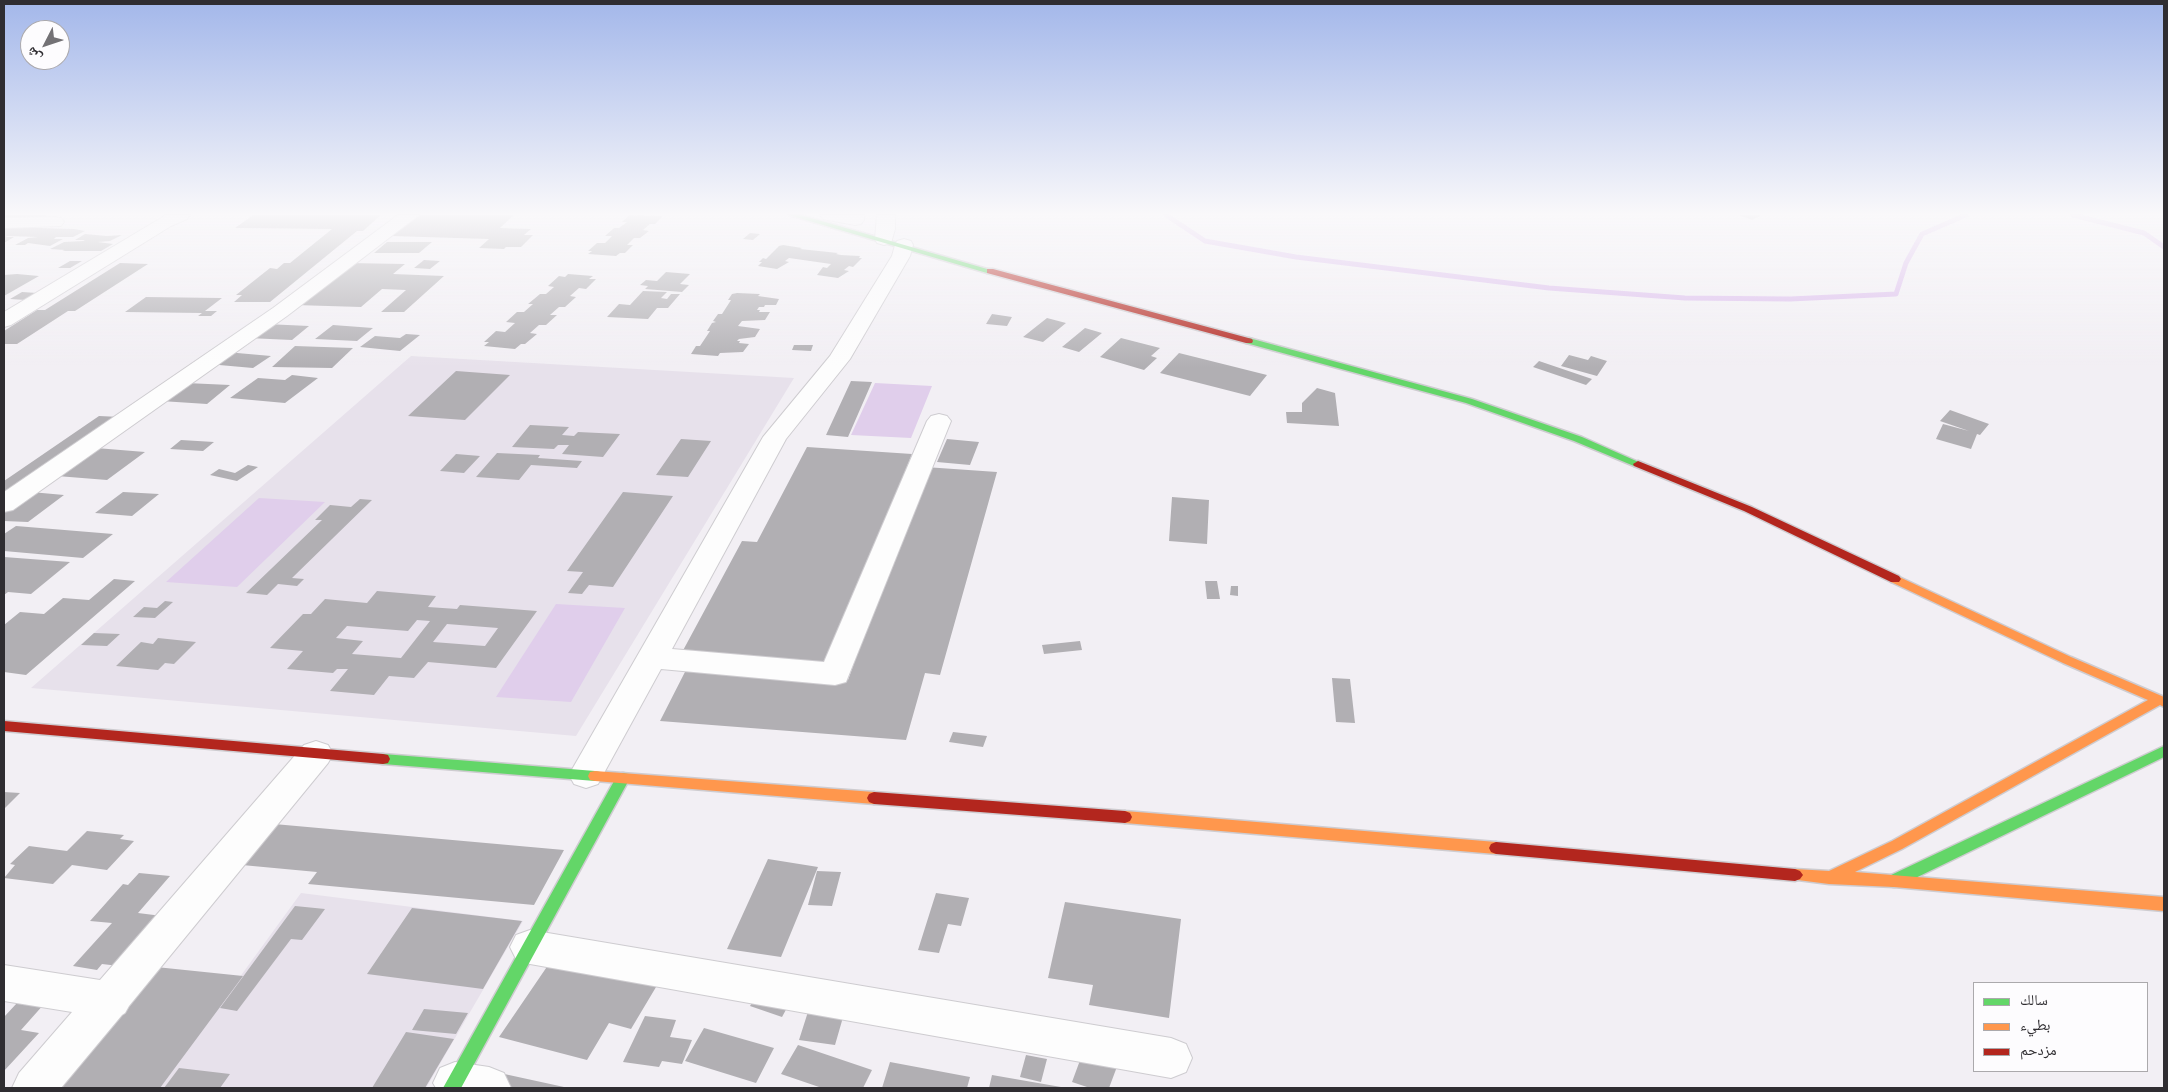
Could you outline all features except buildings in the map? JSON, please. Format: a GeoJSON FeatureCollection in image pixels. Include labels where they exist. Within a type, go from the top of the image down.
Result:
{"type":"FeatureCollection","features":[{"type":"Feature","properties":{"kind":"main road"},"geometry":{"type":"LineString","coordinates":[[973,266],[1469,401],[1578,439],[1748,509],[2067,660],[2162,701]]}},
{"type":"Feature","properties":{"kind":"main road"},"geometry":{"type":"LineString","coordinates":[[1829,878],[1897,845],[2162,701]]}},
{"type":"Feature","properties":{"kind":"main road"},"geometry":{"type":"LineString","coordinates":[[4,726],[316,754],[1340,834],[1829,878],[1894,881],[2164,904]]}},
{"type":"Feature","properties":{"kind":"main road"},"geometry":{"type":"LineString","coordinates":[[1894,881],[2164,751]]}},
{"type":"Feature","properties":{"kind":"main road"},"geometry":{"type":"LineString","coordinates":[[466,1086],[530,947],[623,778]]}},
{"type":"Feature","properties":{"kind":"street"},"geometry":{"type":"LineString","coordinates":[[4,321],[94,266]]}},
{"type":"Feature","properties":{"kind":"street"},"geometry":{"type":"LineString","coordinates":[[4,504],[280,312],[342,266]]}},
{"type":"Feature","properties":{"kind":"street"},"geometry":{"type":"LineString","coordinates":[[586,775],[775,437],[839,359],[895,266]]}},
{"type":"Feature","properties":{"kind":"street"},"geometry":{"type":"LineString","coordinates":[[652,658],[835,674],[939,421]]}},
{"type":"Feature","properties":{"kind":"street"},"geometry":{"type":"LineString","coordinates":[[34,1088],[111,1000],[316,754]]}},
{"type":"Feature","properties":{"kind":"street"},"geometry":{"type":"LineString","coordinates":[[530,947],[1171,1058]]}},
{"type":"Feature","properties":{"kind":"street"},"geometry":{"type":"LineString","coordinates":[[4,983],[111,1000]]}},
{"type":"Feature","properties":{"kind":"shaded area"},"geometry":{"type":"Polygon","coordinates":[[[411,356],[794,378],[576,736],[31,688],[411,356]]]}},
{"type":"Feature","properties":{"kind":"shaded area"},"geometry":{"type":"Polygon","coordinates":[[[875,383],[932,386],[911,438],[851,435],[875,383]]]}},
{"type":"Feature","properties":{"kind":"shaded area"},"geometry":{"type":"Polygon","coordinates":[[[259,498],[325,502],[237,587],[166,582],[259,498]]]}},
{"type":"Feature","properties":{"kind":"shaded area"},"geometry":{"type":"Polygon","coordinates":[[[556,604],[625,608],[571,702],[496,697],[556,604]]]}},
{"type":"Feature","properties":{"kind":"shaded area"},"geometry":{"type":"Polygon","coordinates":[[[301,893],[523,921],[426,1088],[159,1088],[301,893]]]}},
{"type":"Feature","properties":{"kind":"waterway"},"geometry":{"type":"LineString","coordinates":[[1369,266],[1549,288],[1685,298],[1790,299],[1896,294],[1905,266]]}},
{"type":"Feature","properties":{"kind":"traffic: fast"},"geometry":{"type":"LineString","coordinates":[[972,266],[990,271]]}},
{"type":"Feature","properties":{"kind":"traffic: fast"},"geometry":{"type":"LineString","coordinates":[[1249,341],[1469,401],[1578,439],[1638,464]]}},
{"type":"Feature","properties":{"kind":"traffic: fast"},"geometry":{"type":"LineString","coordinates":[[1894,881],[2164,751]]}},
{"type":"Feature","properties":{"kind":"traffic: fast"},"geometry":{"type":"LineString","coordinates":[[383,759],[595,776]]}},
{"type":"Feature","properties":{"kind":"traffic: fast"},"geometry":{"type":"LineString","coordinates":[[452,1088],[623,778]]}},
{"type":"Feature","properties":{"kind":"traffic: slow"},"geometry":{"type":"LineString","coordinates":[[1895,579],[2067,660],[2164,702]]}},
{"type":"Feature","properties":{"kind":"traffic: slow"},"geometry":{"type":"LineString","coordinates":[[1829,878],[1897,845],[2159,700]]}},
{"type":"Feature","properties":{"kind":"traffic: slow"},"geometry":{"type":"LineString","coordinates":[[595,776],[874,798]]}},
{"type":"Feature","properties":{"kind":"traffic: slow"},"geometry":{"type":"LineString","coordinates":[[1125,817],[1496,848]]}},
{"type":"Feature","properties":{"kind":"traffic: slow"},"geometry":{"type":"LineString","coordinates":[[1795,875],[1894,881],[2164,904]]}},
{"type":"Feature","properties":{"kind":"traffic: jam"},"geometry":{"type":"LineString","coordinates":[[990,271],[1249,341]]}},
{"type":"Feature","properties":{"kind":"traffic: jam"},"geometry":{"type":"LineString","coordinates":[[1638,464],[1748,509],[1895,579]]}},
{"type":"Feature","properties":{"kind":"traffic: jam"},"geometry":{"type":"LineString","coordinates":[[4,726],[383,759]]}},
{"type":"Feature","properties":{"kind":"traffic: jam"},"geometry":{"type":"LineString","coordinates":[[874,798],[1125,817]]}},
{"type":"Feature","properties":{"kind":"traffic: jam"},"geometry":{"type":"LineString","coordinates":[[1496,848],[1795,875]]}}]}
